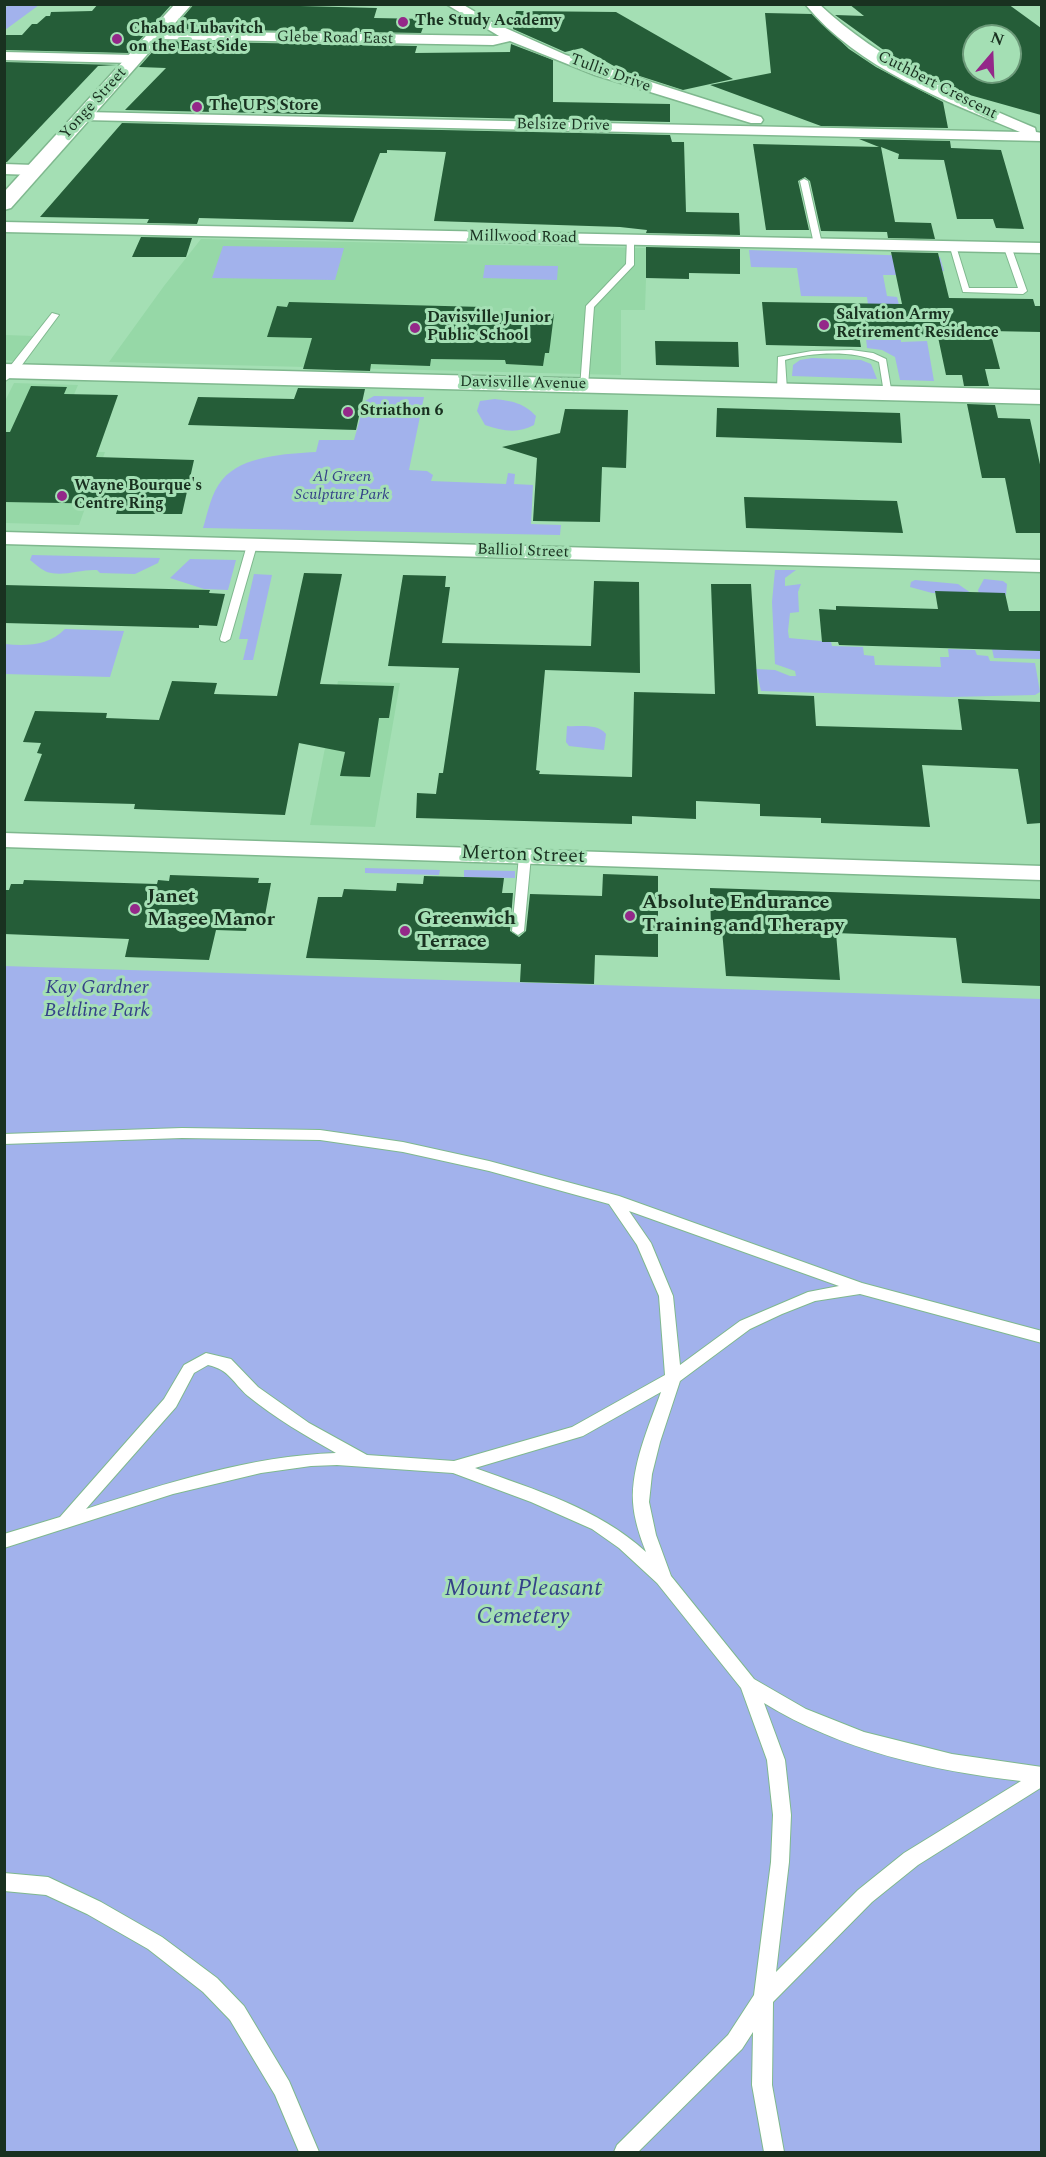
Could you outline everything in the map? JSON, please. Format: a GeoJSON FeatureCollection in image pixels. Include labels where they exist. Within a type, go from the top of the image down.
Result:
{"type":"FeatureCollection","features":[{"type":"Feature","properties":{"kind":"street","name":"Yonge Street"},"geometry":{"type":"LineString","coordinates":[[4,204],[184,4]]}},
{"type":"Feature","properties":{"kind":"street","name":"Tullis Drive"},"geometry":{"type":"LineString","coordinates":[[452,4],[512,37],[625,81],[754,120],[773,130]]}},
{"type":"Feature","properties":{"kind":"street","name":"Cuthbert Crescent"},"geometry":{"type":"LineString","coordinates":[[811,4],[850,39],[898,69],[1041,136]]}},
{"type":"Feature","properties":{"kind":"street","name":"Glebe Road East"},"geometry":{"type":"LineString","coordinates":[[157,34],[493,41],[512,37]]}},
{"type":"Feature","properties":{"kind":"street"},"geometry":{"type":"LineString","coordinates":[[4,56],[134,59]]}},
{"type":"Feature","properties":{"kind":"street","name":"Belsize Drive"},"geometry":{"type":"LineString","coordinates":[[84,116],[1041,136]]}},
{"type":"Feature","properties":{"kind":"street"},"geometry":{"type":"LineString","coordinates":[[4,169],[34,170]]}},
{"type":"Feature","properties":{"kind":"street","name":"Millwood Road"},"geometry":{"type":"LineString","coordinates":[[4,227],[1041,248]]}},
{"type":"Feature","properties":{"kind":"street","name":"Davisville Avenue"},"geometry":{"type":"LineString","coordinates":[[7,374],[1041,397]]}},
{"type":"Feature","properties":{"kind":"street","name":"Balliol Street"},"geometry":{"type":"LineString","coordinates":[[4,538],[1041,566]]}},
{"type":"Feature","properties":{"kind":"street","name":"Merton Street"},"geometry":{"type":"LineString","coordinates":[[4,840],[1041,873]]}},
{"type":"Feature","properties":{"kind":"lane"},"geometry":{"type":"LineString","coordinates":[[804,181],[818,244]]}},
{"type":"Feature","properties":{"kind":"lane"},"geometry":{"type":"LineString","coordinates":[[583,386],[590,306],[630,265],[630,240]]}},
{"type":"Feature","properties":{"kind":"lane"},"geometry":{"type":"LineString","coordinates":[[952,246],[966,290],[1023,291],[1008,248]]}},
{"type":"Feature","properties":{"kind":"lane"},"geometry":{"type":"LineString","coordinates":[[7,374],[55,315]]}},
{"type":"Feature","properties":{"kind":"lane"},"geometry":{"type":"LineString","coordinates":[[782,390],[781,359],[791,354],[846,354],[870,355],[884,361],[889,393]]}},
{"type":"Feature","properties":{"kind":"lane"},"geometry":{"type":"LineString","coordinates":[[225,639],[252,545]]}},
{"type":"Feature","properties":{"kind":"lane"},"geometry":{"type":"LineString","coordinates":[[518,931],[525,856]]}},
{"type":"Feature","properties":{"kind":"lane"},"geometry":{"type":"LineString","coordinates":[[4,1139],[182,1133],[320,1135],[404,1148],[478,1164],[614,1200],[859,1288],[1041,1337]]}},
{"type":"Feature","properties":{"kind":"lane"},"geometry":{"type":"LineString","coordinates":[[614,1200],[644,1243],[666,1296],[673,1378],[649,1453],[641,1502],[648,1535],[663,1578]]}},
{"type":"Feature","properties":{"kind":"lane"},"geometry":{"type":"LineString","coordinates":[[454,1467],[577,1432],[673,1378],[745,1325],[813,1296],[859,1288]]}},
{"type":"Feature","properties":{"kind":"lane"},"geometry":{"type":"LineString","coordinates":[[67,1520],[170,1403],[189,1369],[206,1359],[226,1363],[253,1391],[303,1427],[363,1460]]}},
{"type":"Feature","properties":{"kind":"lane"},"geometry":{"type":"LineString","coordinates":[[4,1541],[173,1488],[261,1467],[311,1460],[363,1460],[454,1467],[537,1497],[598,1524],[625,1543],[663,1578],[748,1684],[776,1760],[782,1815],[780,1862],[763,1998],[762,2085],[774,2152]]}},
{"type":"Feature","properties":{"kind":"lane"},"geometry":{"type":"LineString","coordinates":[[748,1684],[805,1718],[889,1748],[990,1769],[1041,1776]]}},
{"type":"Feature","properties":{"kind":"lane"},"geometry":{"type":"LineString","coordinates":[[624,2152],[735,2042],[763,1998],[865,1896],[911,1859],[1041,1776]]}},
{"type":"Feature","properties":{"kind":"lane"},"geometry":{"type":"LineString","coordinates":[[4,1882],[48,1886],[94,1908],[155,1943],[210,1985],[237,2013],[282,2088],[309,2152]]}},
{"type":"Feature","properties":{"kind":"shaded area"},"geometry":{"type":"Polygon","coordinates":[[[201,239],[647,248],[645,310],[621,310],[621,375],[109,362],[201,239]]]}},
{"type":"Feature","properties":{"kind":"shaded area"},"geometry":{"type":"Polygon","coordinates":[[[5,335],[34,336],[15,361],[5,360],[5,335]]]}},
{"type":"Feature","properties":{"kind":"shaded area"},"geometry":{"type":"Polygon","coordinates":[[[14,383],[78,385],[50,451],[105,452],[79,525],[5,523],[4,403],[14,383]]]}},
{"type":"Feature","properties":{"kind":"shaded area"},"geometry":{"type":"Polygon","coordinates":[[[338,681],[400,683],[375,827],[310,825],[338,681]]]}},
{"type":"Feature","properties":{"kind":"green space"},"geometry":{"type":"Polygon","coordinates":[[[10,4],[39,5],[5,30],[5,8],[10,4]]]}},
{"type":"Feature","properties":{"kind":"green space"},"geometry":{"type":"Polygon","coordinates":[[[223,246],[344,248],[335,280],[212,278],[223,246]]]}},
{"type":"Feature","properties":{"kind":"green space"},"geometry":{"type":"Polygon","coordinates":[[[749,250],[940,257],[944,271],[896,270],[896,275],[883,275],[887,296],[897,297],[901,313],[869,313],[867,297],[801,296],[797,268],[751,267],[749,250]]]}},
{"type":"Feature","properties":{"kind":"green space"},"geometry":{"type":"Polygon","coordinates":[[[485,265],[558,266],[557,280],[483,278],[485,265]]]}},
{"type":"Feature","properties":{"kind":"green space"},"geometry":{"type":"Polygon","coordinates":[[[865,329],[900,329],[901,342],[927,341],[934,381],[900,380],[895,357],[882,350],[867,348],[865,329]]]}},
{"type":"Feature","properties":{"kind":"green space"},"geometry":{"type":"Polygon","coordinates":[[[812,358],[861,360],[871,364],[877,379],[792,376],[793,365],[800,360],[812,358]]]}},
{"type":"Feature","properties":{"kind":"green space","name":"Al Green Sculpture Park"},"geometry":{"type":"Polygon","coordinates":[[[374,396],[424,397],[409,470],[427,471],[433,475],[431,481],[506,484],[508,473],[515,474],[514,484],[533,485],[531,524],[561,525],[560,535],[203,528],[215,491],[231,472],[241,465],[266,457],[316,452],[319,440],[354,440],[365,401],[374,396]]]}},
{"type":"Feature","properties":{"kind":"green space"},"geometry":{"type":"Polygon","coordinates":[[[495,399],[527,408],[536,416],[534,425],[522,430],[510,431],[485,425],[477,411],[480,401],[495,399]]]}},
{"type":"Feature","properties":{"kind":"green space"},"geometry":{"type":"Polygon","coordinates":[[[32,555],[160,558],[158,563],[135,574],[100,573],[97,570],[59,574],[47,572],[41,568],[30,560],[32,555]]]}},
{"type":"Feature","properties":{"kind":"green space"},"geometry":{"type":"Polygon","coordinates":[[[190,559],[236,560],[228,590],[204,589],[170,578],[190,559]]]}},
{"type":"Feature","properties":{"kind":"green space"},"geometry":{"type":"Polygon","coordinates":[[[775,570],[796,570],[785,578],[785,586],[801,584],[798,592],[799,612],[790,613],[789,638],[831,642],[832,646],[863,647],[864,655],[874,656],[875,665],[941,667],[940,657],[949,657],[948,649],[975,650],[977,655],[988,656],[990,661],[1035,663],[1040,692],[1035,695],[951,697],[761,691],[756,669],[775,670],[796,676],[795,671],[775,664],[772,602],[775,570]]]}},
{"type":"Feature","properties":{"kind":"green space"},"geometry":{"type":"Polygon","coordinates":[[[254,574],[272,575],[253,660],[243,660],[248,639],[239,639],[254,574]]]}},
{"type":"Feature","properties":{"kind":"green space"},"geometry":{"type":"Polygon","coordinates":[[[984,579],[1003,581],[1007,584],[1006,595],[979,594],[978,590],[984,579]]]}},
{"type":"Feature","properties":{"kind":"green space"},"geometry":{"type":"Polygon","coordinates":[[[915,580],[958,584],[971,593],[932,593],[910,587],[911,582],[915,580]]]}},
{"type":"Feature","properties":{"kind":"green space"},"geometry":{"type":"Polygon","coordinates":[[[65,629],[124,631],[110,677],[5,674],[5,644],[29,645],[45,642],[65,629]]]}},
{"type":"Feature","properties":{"kind":"green space"},"geometry":{"type":"Polygon","coordinates":[[[992,649],[1040,651],[1041,659],[994,658],[992,649]]]}},
{"type":"Feature","properties":{"kind":"green space"},"geometry":{"type":"Polygon","coordinates":[[[567,726],[598,728],[606,734],[604,750],[569,746],[566,742],[567,726]]]}},
{"type":"Feature","properties":{"kind":"green space"},"geometry":{"type":"Polygon","coordinates":[[[365,868],[440,870],[439,875],[365,873],[365,868]]]}},
{"type":"Feature","properties":{"kind":"green space"},"geometry":{"type":"Polygon","coordinates":[[[464,870],[515,871],[515,878],[464,877],[464,870]]]}},
{"type":"Feature","properties":{"kind":"green space","name":"Mount Pleasant Cemetery"},"geometry":{"type":"Polygon","coordinates":[[[4,966],[1041,999],[1041,2152],[5,2152],[4,966]]]}},
{"type":"Feature","properties":{"kind":"building"},"geometry":{"type":"Polygon","coordinates":[[[98,4],[172,4],[128,53],[4,50],[4,35],[22,35],[32,24],[37,24],[46,16],[50,16],[51,12],[92,11],[98,4]]]}},
{"type":"Feature","properties":{"kind":"building"},"geometry":{"type":"Polygon","coordinates":[[[194,4],[302,4],[300,6],[377,8],[374,18],[426,19],[421,33],[173,29],[194,4]]]}},
{"type":"Feature","properties":{"kind":"building"},"geometry":{"type":"Polygon","coordinates":[[[849,4],[1008,4],[1041,28],[1041,115],[959,92],[896,59],[835,15],[864,16],[849,4]]]}},
{"type":"Feature","properties":{"kind":"building"},"geometry":{"type":"Polygon","coordinates":[[[516,11],[616,12],[733,79],[683,90],[621,70],[582,48],[565,52],[513,29],[516,11]]]}},
{"type":"Feature","properties":{"kind":"building"},"geometry":{"type":"Polygon","coordinates":[[[765,13],[812,14],[849,49],[876,67],[943,102],[948,128],[821,126],[710,85],[771,73],[765,13]]]}},
{"type":"Feature","properties":{"kind":"building"},"geometry":{"type":"Polygon","coordinates":[[[162,41],[417,46],[415,53],[510,52],[511,44],[553,60],[553,102],[670,104],[670,122],[125,110],[166,68],[139,67],[162,41]]]}},
{"type":"Feature","properties":{"kind":"building"},"geometry":{"type":"Polygon","coordinates":[[[4,62],[117,65],[98,66],[7,162],[4,162],[4,62]]]}},
{"type":"Feature","properties":{"kind":"building"},"geometry":{"type":"Polygon","coordinates":[[[122,123],[670,135],[672,142],[684,142],[686,212],[739,213],[740,235],[646,233],[647,230],[620,227],[434,221],[446,152],[387,150],[387,153],[380,153],[353,222],[199,218],[197,224],[147,223],[149,219],[40,217],[122,123]]]}},
{"type":"Feature","properties":{"kind":"building"},"geometry":{"type":"Polygon","coordinates":[[[859,139],[950,141],[951,148],[1001,150],[1024,229],[996,228],[993,219],[957,219],[944,160],[898,159],[899,154],[881,147],[895,222],[931,223],[935,239],[888,238],[887,232],[821,231],[810,181],[805,177],[798,181],[809,230],[766,230],[753,144],[879,147],[859,139]]]}},
{"type":"Feature","properties":{"kind":"building"},"geometry":{"type":"Polygon","coordinates":[[[141,237],[192,238],[186,257],[132,257],[141,237]]]}},
{"type":"Feature","properties":{"kind":"building"},"geometry":{"type":"Polygon","coordinates":[[[646,247],[740,249],[740,274],[689,273],[689,279],[646,278],[646,247]]]}},
{"type":"Feature","properties":{"kind":"building"},"geometry":{"type":"Polygon","coordinates":[[[891,252],[938,253],[949,298],[1033,299],[1035,306],[1041,306],[1041,332],[990,331],[1000,369],[985,369],[989,386],[964,386],[962,375],[946,375],[938,337],[859,335],[861,347],[766,345],[762,302],[902,304],[891,252]]]}},
{"type":"Feature","properties":{"kind":"building","name":"Davisville Junior Public School"},"geometry":{"type":"Polygon","coordinates":[[[289,302],[483,307],[482,313],[554,314],[549,353],[545,353],[543,366],[506,364],[505,360],[431,359],[430,366],[371,364],[370,371],[303,369],[312,338],[267,337],[277,306],[287,307],[289,302]]]}},
{"type":"Feature","properties":{"kind":"building"},"geometry":{"type":"Polygon","coordinates":[[[655,341],[738,342],[739,367],[656,365],[655,341]]]}},
{"type":"Feature","properties":{"kind":"building"},"geometry":{"type":"Polygon","coordinates":[[[31,386],[67,387],[64,394],[118,395],[96,457],[194,460],[182,514],[116,514],[119,504],[4,502],[4,432],[10,432],[31,386]]]}},
{"type":"Feature","properties":{"kind":"building"},"geometry":{"type":"Polygon","coordinates":[[[298,388],[365,389],[356,430],[188,425],[198,397],[294,399],[298,388]]]}},
{"type":"Feature","properties":{"kind":"building"},"geometry":{"type":"Polygon","coordinates":[[[967,404],[995,405],[998,418],[1030,419],[1041,469],[1041,533],[1016,533],[1005,478],[982,478],[967,404]]]}},
{"type":"Feature","properties":{"kind":"building"},"geometry":{"type":"Polygon","coordinates":[[[717,408],[900,413],[902,443],[716,437],[717,408]]]}},
{"type":"Feature","properties":{"kind":"building"},"geometry":{"type":"Polygon","coordinates":[[[565,409],[628,410],[626,468],[602,467],[600,522],[533,521],[537,458],[502,447],[560,433],[565,409]]]}},
{"type":"Feature","properties":{"kind":"building"},"geometry":{"type":"Polygon","coordinates":[[[744,497],[897,501],[903,533],[746,528],[744,497]]]}},
{"type":"Feature","properties":{"kind":"building"},"geometry":{"type":"Polygon","coordinates":[[[304,573],[342,574],[320,684],[394,686],[389,718],[379,718],[370,777],[340,776],[345,752],[299,743],[285,815],[134,809],[135,804],[24,801],[42,754],[37,753],[41,743],[23,742],[35,711],[107,713],[106,718],[159,720],[172,681],[217,683],[214,694],[277,696],[304,573]]]}},
{"type":"Feature","properties":{"kind":"building"},"geometry":{"type":"Polygon","coordinates":[[[403,575],[446,576],[445,587],[450,587],[442,643],[591,646],[594,581],[639,582],[640,673],[545,670],[536,770],[540,771],[539,774],[632,777],[634,692],[715,694],[711,584],[751,584],[758,694],[814,696],[816,726],[962,730],[958,699],[1041,702],[1041,823],[1027,824],[1018,769],[922,765],[930,827],[821,823],[821,818],[760,816],[760,804],[696,801],[696,819],[632,816],[632,824],[416,818],[417,793],[436,794],[439,773],[443,773],[459,668],[388,666],[403,575]]]}},
{"type":"Feature","properties":{"kind":"building"},"geometry":{"type":"Polygon","coordinates":[[[4,585],[210,590],[209,593],[225,594],[217,626],[199,625],[199,628],[4,623],[4,585]]]}},
{"type":"Feature","properties":{"kind":"building"},"geometry":{"type":"Polygon","coordinates":[[[935,591],[1005,593],[1009,611],[1041,611],[1041,651],[839,645],[838,642],[822,642],[819,609],[836,610],[836,606],[938,609],[935,591]]]}},
{"type":"Feature","properties":{"kind":"building"},"geometry":{"type":"Polygon","coordinates":[[[603,874],[658,876],[658,957],[595,955],[594,984],[520,982],[521,964],[306,958],[318,897],[342,897],[344,889],[396,891],[397,883],[423,884],[424,876],[504,878],[502,893],[513,893],[510,931],[519,937],[526,931],[530,894],[602,896],[603,874]]]}},
{"type":"Feature","properties":{"kind":"building","name":"Janet Magee Manor"},"geometry":{"type":"Polygon","coordinates":[[[170,875],[259,878],[258,883],[271,883],[263,926],[247,926],[246,931],[216,930],[209,960],[125,957],[129,939],[4,934],[4,890],[9,890],[11,884],[23,884],[24,880],[157,884],[158,880],[169,881],[170,875]]]}},
{"type":"Feature","properties":{"kind":"building"},"geometry":{"type":"Polygon","coordinates":[[[710,888],[1041,899],[1041,986],[962,983],[956,938],[836,933],[840,980],[726,976],[722,930],[711,930],[710,888]]]}},
{"type":"Feature","properties":{"kind":"place","name":"The Study Academy"},"geometry":{"type":"Point","coordinates":[403,22]}},
{"type":"Feature","properties":{"kind":"place","name":"Chabad Lubavitch on the East Side"},"geometry":{"type":"Point","coordinates":[117,39]}},
{"type":"Feature","properties":{"kind":"place","name":"The UPS Store"},"geometry":{"type":"Point","coordinates":[197,107]}},
{"type":"Feature","properties":{"kind":"place","name":"Salvation Army Retirement Residence"},"geometry":{"type":"Point","coordinates":[824,325]}},
{"type":"Feature","properties":{"kind":"place","name":"Davisville Junior Public School"},"geometry":{"type":"Point","coordinates":[415,328]}},
{"type":"Feature","properties":{"kind":"place","name":"Striathon 6"},"geometry":{"type":"Point","coordinates":[348,412]}},
{"type":"Feature","properties":{"kind":"place","name":"Wayne Bourque's Centre Ring"},"geometry":{"type":"Point","coordinates":[62,496]}},
{"type":"Feature","properties":{"kind":"place","name":"Janet Magee Manor"},"geometry":{"type":"Point","coordinates":[135,909]}},
{"type":"Feature","properties":{"kind":"place","name":"Absolute Endurance Training and Therapy"},"geometry":{"type":"Point","coordinates":[630,916]}},
{"type":"Feature","properties":{"kind":"place","name":"Greenwich Terrace"},"geometry":{"type":"Point","coordinates":[405,931]}},
{"type":"Feature","properties":{"kind":"park label","name":"Kay Gardner Beltline Park"},"geometry":{"type":"Point","coordinates":[97,1000]}}]}
